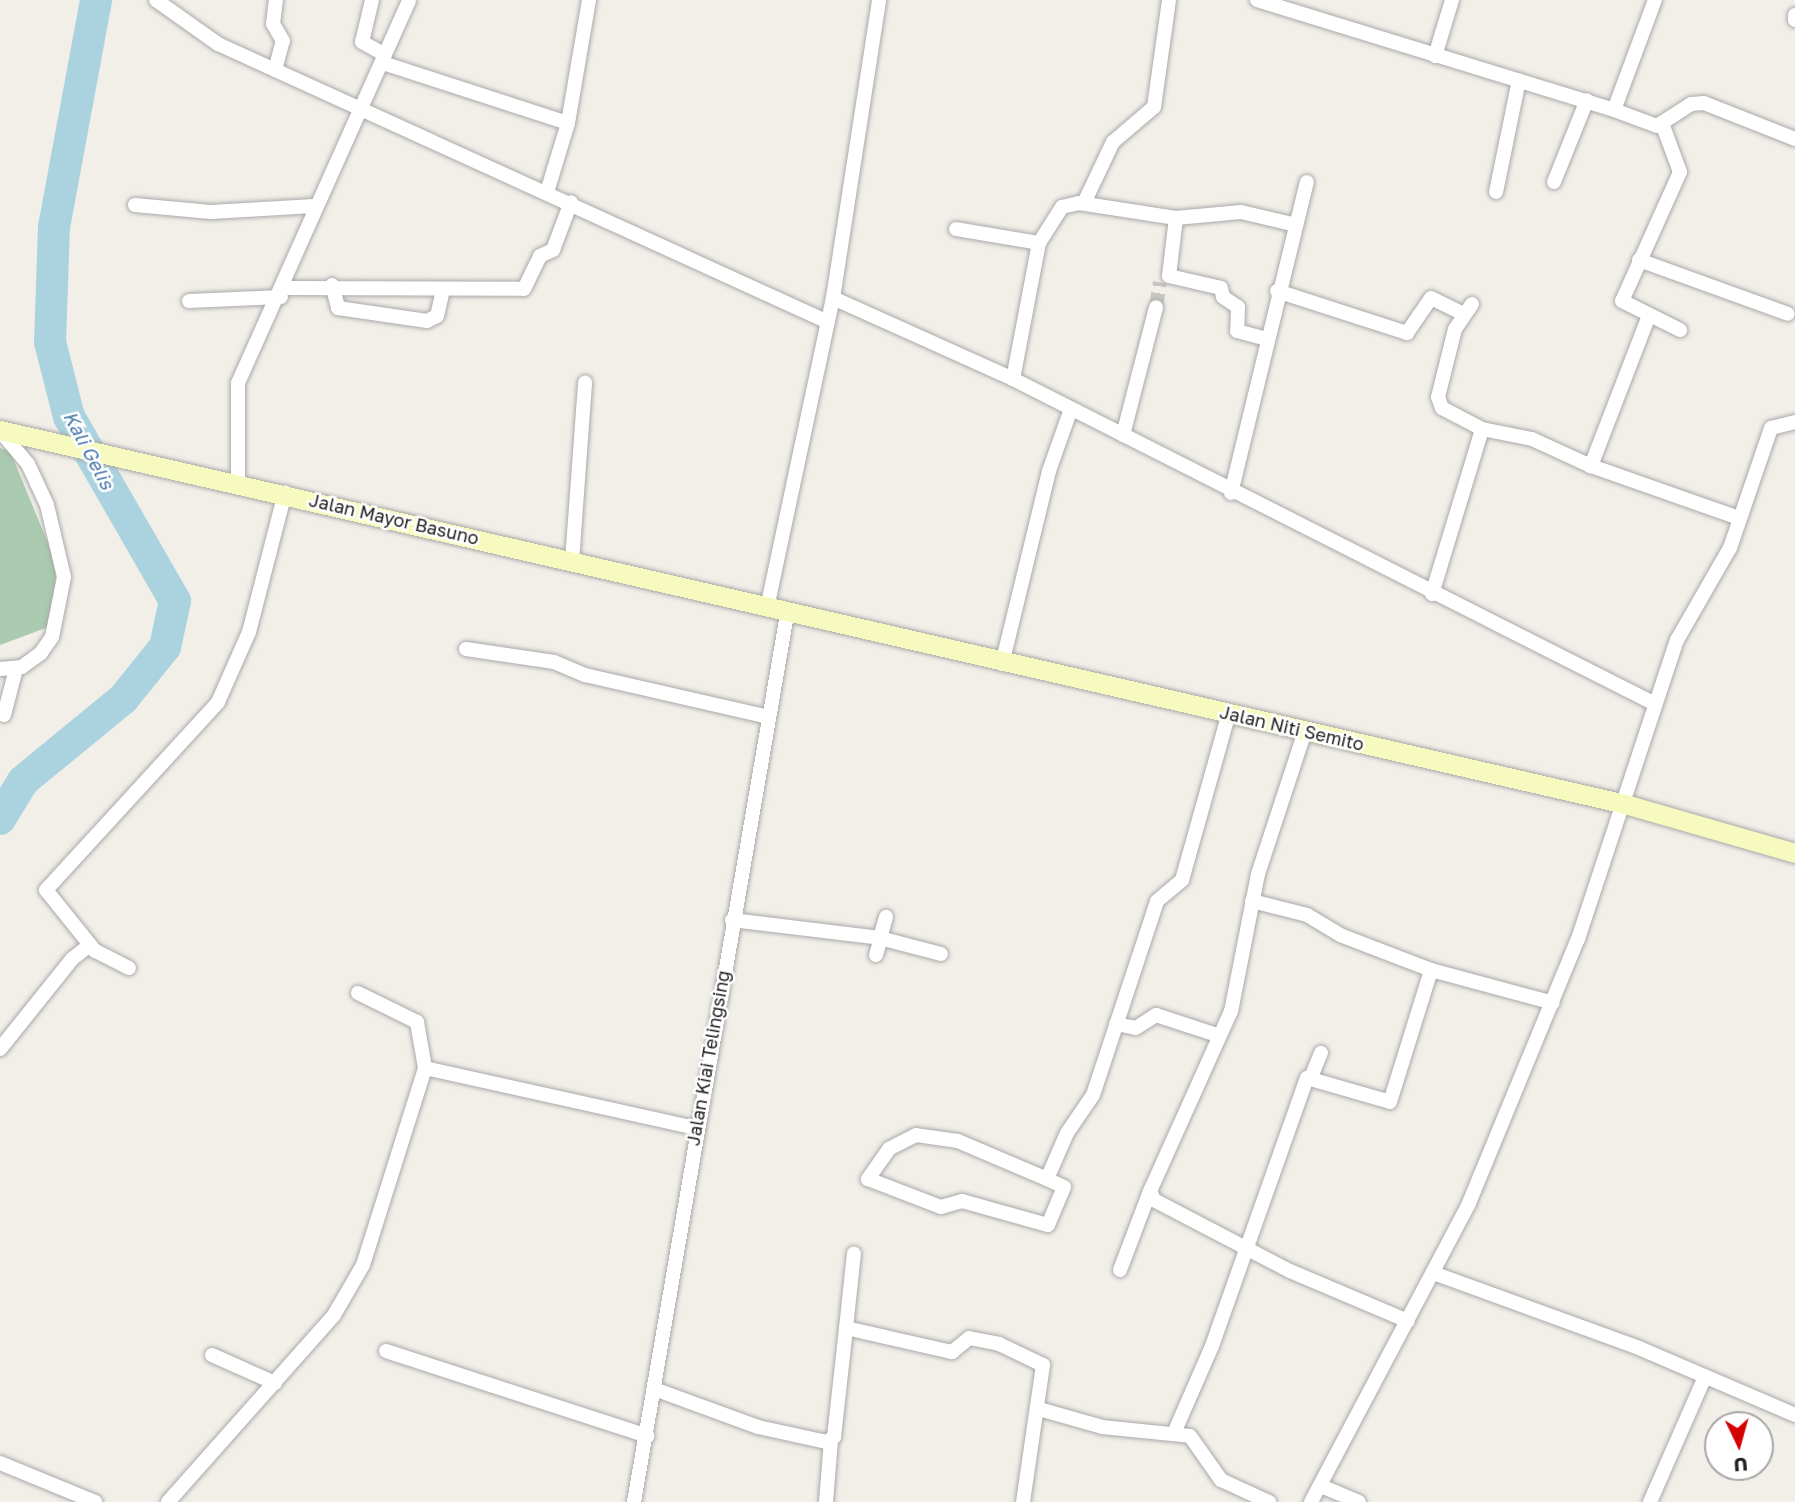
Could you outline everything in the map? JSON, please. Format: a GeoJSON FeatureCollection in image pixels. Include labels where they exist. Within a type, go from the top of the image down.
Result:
{"type":"FeatureCollection","features":[{"type":"Feature","properties":{"kind":"main road","name":"Jalan Mayor Basuno"},"geometry":{"type":"LineString","coordinates":[[4,431],[179,467],[787,614]]}},
{"type":"Feature","properties":{"kind":"main road","name":"Jalan Niti Semito"},"geometry":{"type":"LineString","coordinates":[[787,614],[1625,804],[1795,853]]}},
{"type":"Feature","properties":{"kind":"street"},"geometry":{"type":"LineString","coordinates":[[156,0],[218,44],[828,321]]}},
{"type":"Feature","properties":{"kind":"street"},"geometry":{"type":"LineString","coordinates":[[275,70],[283,41],[273,24],[276,0]]}},
{"type":"Feature","properties":{"kind":"street"},"geometry":{"type":"LineString","coordinates":[[372,0],[362,42],[384,59],[568,123]]}},
{"type":"Feature","properties":{"kind":"street"},"geometry":{"type":"LineString","coordinates":[[238,481],[238,383],[283,293],[314,206],[409,0]]}},
{"type":"Feature","properties":{"kind":"street"},"geometry":{"type":"LineString","coordinates":[[547,192],[568,123],[589,0]]}},
{"type":"Feature","properties":{"kind":"street"},"geometry":{"type":"LineString","coordinates":[[767,608],[833,298],[879,0]]}},
{"type":"Feature","properties":{"kind":"street"},"geometry":{"type":"LineString","coordinates":[[1084,203],[1114,142],[1154,107],[1170,0]]}},
{"type":"Feature","properties":{"kind":"street"},"geometry":{"type":"LineString","coordinates":[[1257,0],[1587,100],[1663,126]]}},
{"type":"Feature","properties":{"kind":"street"},"geometry":{"type":"LineString","coordinates":[[1435,56],[1452,0]]}},
{"type":"Feature","properties":{"kind":"street"},"geometry":{"type":"LineString","coordinates":[[1614,110],[1655,0]]}},
{"type":"Feature","properties":{"kind":"street"},"geometry":{"type":"LineString","coordinates":[[1496,192],[1520,80]]}},
{"type":"Feature","properties":{"kind":"street"},"geometry":{"type":"LineString","coordinates":[[1554,181],[1587,100]]}},
{"type":"Feature","properties":{"kind":"street"},"geometry":{"type":"LineString","coordinates":[[1663,126],[1690,104],[1704,103],[1795,139]]}},
{"type":"Feature","properties":{"kind":"street"},"geometry":{"type":"LineString","coordinates":[[1663,126],[1680,172],[1622,301],[1648,318],[1680,330]]}},
{"type":"Feature","properties":{"kind":"street"},"geometry":{"type":"LineString","coordinates":[[1231,493],[1292,224],[1307,182]]}},
{"type":"Feature","properties":{"kind":"street"},"geometry":{"type":"LineString","coordinates":[[188,301],[283,293],[332,285],[443,291],[526,288],[540,256],[553,250],[571,202]]}},
{"type":"Feature","properties":{"kind":"street"},"geometry":{"type":"LineString","coordinates":[[1013,379],[1039,243],[1056,211],[1084,203],[1175,218],[1241,212],[1292,224]]}},
{"type":"Feature","properties":{"kind":"street"},"geometry":{"type":"LineString","coordinates":[[135,205],[211,212],[314,206]]}},
{"type":"Feature","properties":{"kind":"street"},"geometry":{"type":"LineString","coordinates":[[1175,218],[1165,279],[1221,288],[1223,297],[1238,307],[1237,331],[1266,339]]}},
{"type":"Feature","properties":{"kind":"street"},"geometry":{"type":"LineString","coordinates":[[956,229],[1039,243]]}},
{"type":"Feature","properties":{"kind":"street"},"geometry":{"type":"LineString","coordinates":[[1639,260],[1788,314]]}},
{"type":"Feature","properties":{"kind":"street"},"geometry":{"type":"LineString","coordinates":[[332,285],[338,308],[427,321],[437,316],[443,291]]}},
{"type":"Feature","properties":{"kind":"street"},"geometry":{"type":"LineString","coordinates":[[1277,290],[1407,333],[1431,298],[1446,300],[1468,309],[1438,402],[1482,429],[1532,439],[1591,466],[1739,518]]}},
{"type":"Feature","properties":{"kind":"street"},"geometry":{"type":"LineString","coordinates":[[833,298],[1013,379],[1231,493],[1653,703]]}},
{"type":"Feature","properties":{"kind":"street"},"geometry":{"type":"LineString","coordinates":[[1123,435],[1156,307]]}},
{"type":"Feature","properties":{"kind":"street"},"geometry":{"type":"LineString","coordinates":[[1591,466],[1648,318]]}},
{"type":"Feature","properties":{"kind":"street"},"geometry":{"type":"LineString","coordinates":[[572,561],[585,382]]}},
{"type":"Feature","properties":{"kind":"street"},"geometry":{"type":"LineString","coordinates":[[1002,664],[1049,471],[1071,409]]}},
{"type":"Feature","properties":{"kind":"street"},"geometry":{"type":"LineString","coordinates":[[1311,1502],[1436,1274],[1553,1003],[1625,804],[1653,703],[1677,640],[1726,557],[1771,428],[1795,422]]}},
{"type":"Feature","properties":{"kind":"street"},"geometry":{"type":"LineString","coordinates":[[1432,594],[1482,429]]}},
{"type":"Feature","properties":{"kind":"street"},"geometry":{"type":"LineString","coordinates":[[0,669],[16,669],[33,662],[52,637],[64,577],[47,505],[28,464],[4,431]]}},
{"type":"Feature","properties":{"kind":"street"},"geometry":{"type":"LineString","coordinates":[[129,968],[90,945],[46,890],[218,702],[249,632],[285,493]]}},
{"type":"Feature","properties":{"kind":"street","name":"Jalan Kiai Telingsing"},"geometry":{"type":"LineString","coordinates":[[634,1502],[657,1390],[695,1128],[787,614]]}},
{"type":"Feature","properties":{"kind":"street"},"geometry":{"type":"LineString","coordinates":[[466,649],[554,662],[584,675],[769,717]]}},
{"type":"Feature","properties":{"kind":"street"},"geometry":{"type":"LineString","coordinates":[[4,715],[16,669]]}},
{"type":"Feature","properties":{"kind":"street"},"geometry":{"type":"LineString","coordinates":[[1047,1179],[1067,1133],[1093,1095],[1157,901],[1182,880],[1228,713]]}},
{"type":"Feature","properties":{"kind":"street"},"geometry":{"type":"LineString","coordinates":[[1120,1270],[1150,1191],[1220,1036],[1252,901],[1305,731]]}},
{"type":"Feature","properties":{"kind":"street"},"geometry":{"type":"LineString","coordinates":[[1252,901],[1307,915],[1340,935],[1432,970],[1553,1003]]}},
{"type":"Feature","properties":{"kind":"street"},"geometry":{"type":"LineString","coordinates":[[879,944],[886,917]]}},
{"type":"Feature","properties":{"kind":"street"},"geometry":{"type":"LineString","coordinates":[[732,920],[941,954]]}},
{"type":"Feature","properties":{"kind":"street"},"geometry":{"type":"LineString","coordinates":[[0,1049],[72,958],[90,945]]}},
{"type":"Feature","properties":{"kind":"street"},"geometry":{"type":"LineString","coordinates":[[1312,1075],[1390,1102],[1432,970]]}},
{"type":"Feature","properties":{"kind":"street"},"geometry":{"type":"LineString","coordinates":[[168,1502],[334,1315],[363,1265],[425,1068],[417,1022],[358,993]]}},
{"type":"Feature","properties":{"kind":"street"},"geometry":{"type":"LineString","coordinates":[[1116,1024],[1136,1028],[1156,1015],[1220,1036]]}},
{"type":"Feature","properties":{"kind":"street"},"geometry":{"type":"LineString","coordinates":[[1174,1433],[1212,1346],[1243,1243],[1321,1053]]}},
{"type":"Feature","properties":{"kind":"street"},"geometry":{"type":"LineString","coordinates":[[425,1068],[695,1128]]}},
{"type":"Feature","properties":{"kind":"street"},"geometry":{"type":"LineString","coordinates":[[916,1135],[958,1141],[1047,1179],[1070,1189],[1047,1229],[961,1201],[941,1207],[869,1179],[889,1149],[916,1135]]}},
{"type":"Feature","properties":{"kind":"street"},"geometry":{"type":"LineString","coordinates":[[1150,1191],[1154,1200],[1243,1243],[1290,1271],[1408,1321]]}},
{"type":"Feature","properties":{"kind":"street"},"geometry":{"type":"LineString","coordinates":[[827,1502],[831,1440],[854,1253]]}},
{"type":"Feature","properties":{"kind":"street"},"geometry":{"type":"LineString","coordinates":[[1436,1274],[1705,1377],[1795,1415]]}},
{"type":"Feature","properties":{"kind":"street"},"geometry":{"type":"LineString","coordinates":[[846,1328],[952,1352],[974,1337],[1037,1359],[1043,1365],[1040,1409],[1023,1502]]}},
{"type":"Feature","properties":{"kind":"street"},"geometry":{"type":"LineString","coordinates":[[386,1351],[648,1436]]}},
{"type":"Feature","properties":{"kind":"street"},"geometry":{"type":"LineString","coordinates":[[212,1355],[275,1383]]}},
{"type":"Feature","properties":{"kind":"street"},"geometry":{"type":"LineString","coordinates":[[1650,1502],[1705,1377]]}},
{"type":"Feature","properties":{"kind":"street"},"geometry":{"type":"LineString","coordinates":[[657,1390],[758,1427],[831,1440]]}},
{"type":"Feature","properties":{"kind":"street"},"geometry":{"type":"LineString","coordinates":[[1040,1409],[1102,1427],[1174,1433],[1197,1441],[1221,1479],[1269,1502]]}},
{"type":"Feature","properties":{"kind":"street"},"geometry":{"type":"LineString","coordinates":[[0,1463],[95,1502]]}},
{"type":"Feature","properties":{"kind":"street"},"geometry":{"type":"LineString","coordinates":[[1321,1486],[1359,1502]]}},
{"type":"Feature","properties":{"kind":"green space"},"geometry":{"type":"Polygon","coordinates":[[[0,448],[10,451],[57,565],[51,626],[0,645],[0,448]]]}},
{"type":"Feature","properties":{"kind":"waterway","name":"Kali Gelis"},"geometry":{"type":"LineString","coordinates":[[0,819],[23,781],[123,699],[165,647],[175,601],[69,417],[50,342],[54,227],[96,0]]}},
{"type":"Feature","properties":{"kind":"tunnel"},"geometry":{"type":"LineString","coordinates":[[1156,307],[1160,282]]}}]}
